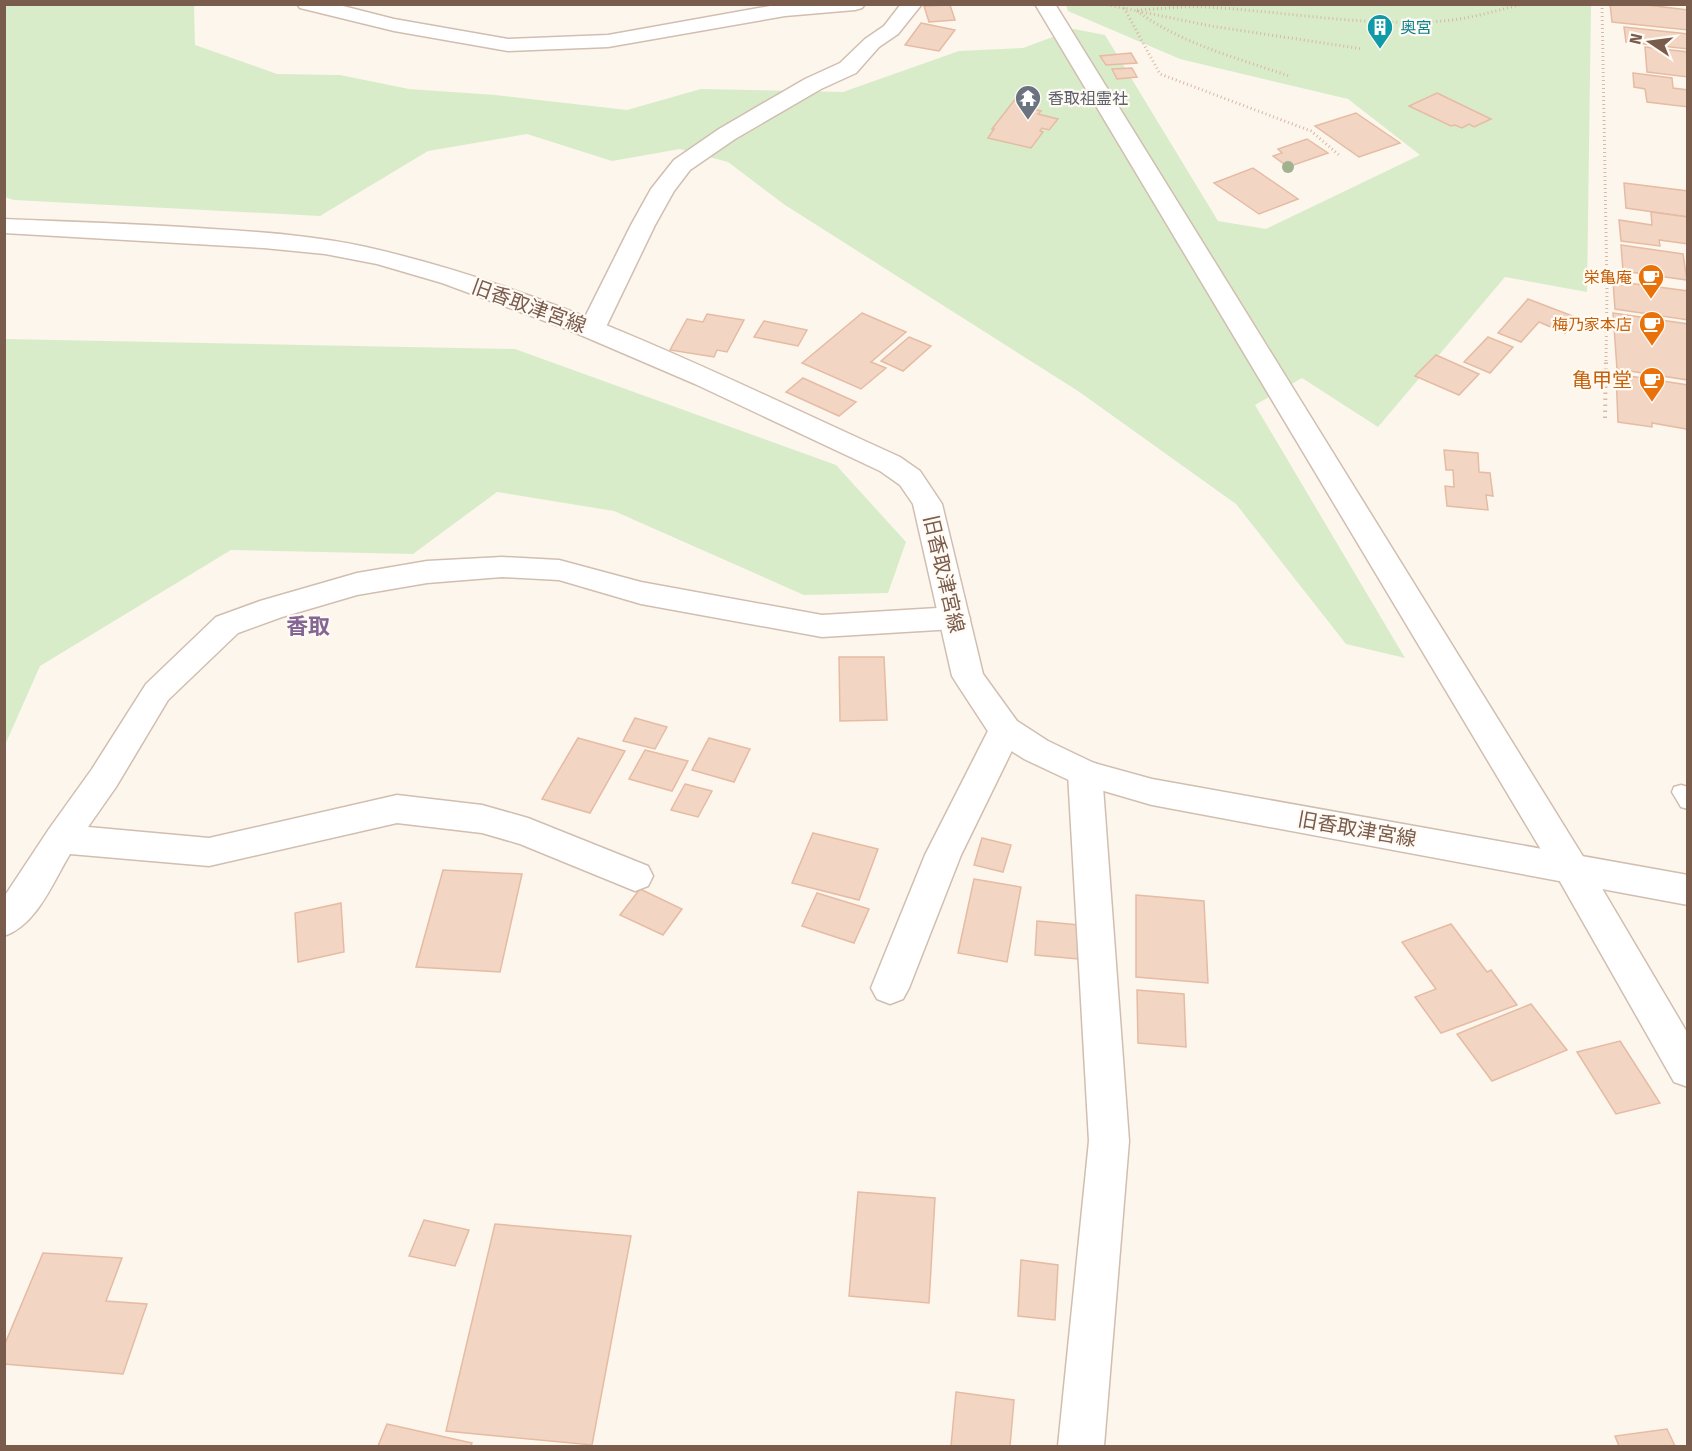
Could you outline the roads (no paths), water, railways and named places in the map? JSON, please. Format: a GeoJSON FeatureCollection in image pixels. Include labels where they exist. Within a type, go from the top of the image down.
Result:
{"type":"FeatureCollection","features":[{"type":"Feature","properties":{"kind":"street"},"geometry":{"type":"LineString","coordinates":[[307,4],[405,27],[508,45],[608,41],[785,10],[855,4]]}},
{"type":"Feature","properties":{"kind":"street"},"geometry":{"type":"LineString","coordinates":[[592,329],[653,207],[663,189],[682,165],[704,148],[794,95],[848,69],[872,43],[891,30],[912,4]]}},
{"type":"Feature","properties":{"kind":"street"},"geometry":{"type":"LineString","coordinates":[[1045,4],[1571,868],[1688,1070]]}},
{"type":"Feature","properties":{"kind":"street","name":"旧香取津宮線"},"geometry":{"type":"LineString","coordinates":[[4,226],[166,233],[287,242],[373,256],[508,297],[592,329],[880,460],[910,478],[927,504],[968,676],[1005,730],[1036,750],[1085,773],[1152,792],[1688,890]]}},
{"type":"Feature","properties":{"kind":"street"},"geometry":{"type":"LineString","coordinates":[[4,921],[19,906],[61,838],[104,778],[158,692],[227,625],[271,609],[357,584],[427,572],[502,567],[559,570],[641,593],[822,626],[954,618]]}},
{"type":"Feature","properties":{"kind":"street"},"geometry":{"type":"LineString","coordinates":[[890,988],[943,855],[1005,730]]}},
{"type":"Feature","properties":{"kind":"street"},"geometry":{"type":"LineString","coordinates":[[1081,1446],[1109,1141],[1085,773]]}},
{"type":"Feature","properties":{"kind":"street"},"geometry":{"type":"LineString","coordinates":[[61,838],[209,852],[397,809],[482,819],[528,832],[635,876]]}},
{"type":"Feature","properties":{"kind":"place","name":"奥宮"},"geometry":{"type":"Point","coordinates":[1380,50]}},
{"type":"Feature","properties":{"kind":"place","name":"香取祖霊社"},"geometry":{"type":"Point","coordinates":[1028,121]}},
{"type":"Feature","properties":{"kind":"place","name":"栄亀庵"},"geometry":{"type":"Point","coordinates":[1651,300]}},
{"type":"Feature","properties":{"kind":"place","name":"梅乃家本店"},"geometry":{"type":"Point","coordinates":[1652,347]}},
{"type":"Feature","properties":{"kind":"place","name":"亀甲堂"},"geometry":{"type":"Point","coordinates":[1652,403]}},
{"type":"Feature","properties":{"kind":"district","name":"香取"},"geometry":{"type":"Point","coordinates":[308,626]}}]}
